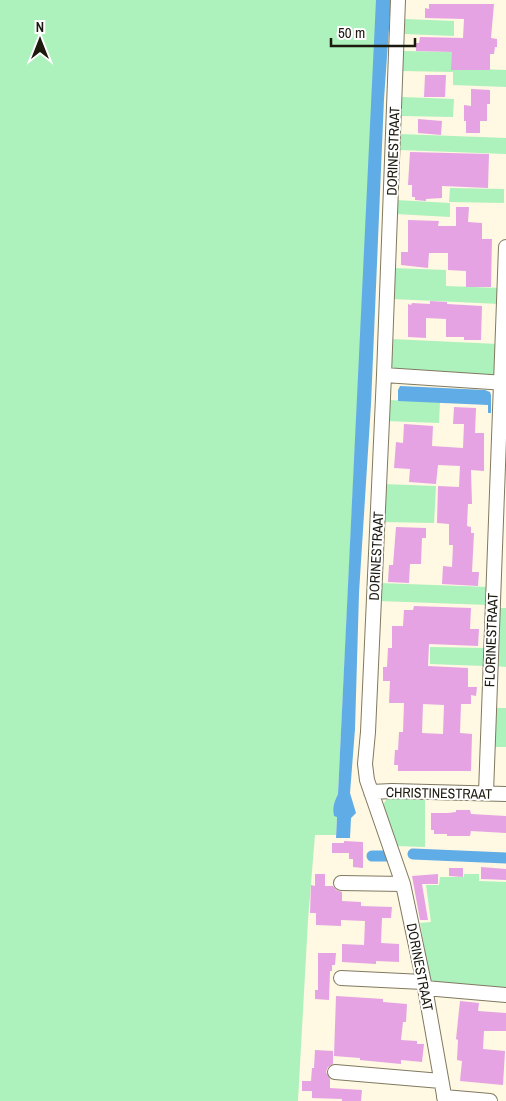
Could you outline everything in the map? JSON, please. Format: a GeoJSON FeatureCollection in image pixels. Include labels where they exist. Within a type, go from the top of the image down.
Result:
{"type":"FeatureCollection","features":[{"type":"Feature","properties":{"kind":"street","name":"DORINESTRAAT"},"geometry":{"type":"LineString","coordinates":[[398,0],[384,375],[365,764],[371,792],[403,884],[445,1099]]}},
{"type":"Feature","properties":{"kind":"street","name":"FLORINESTRAAT"},"geometry":{"type":"LineString","coordinates":[[486,793],[504,383],[506,247]]}},
{"type":"Feature","properties":{"kind":"street"},"geometry":{"type":"LineString","coordinates":[[384,375],[504,383]]}},
{"type":"Feature","properties":{"kind":"street","name":"CHRISTINESTRAAT"},"geometry":{"type":"LineString","coordinates":[[371,792],[506,794]]}},
{"type":"Feature","properties":{"kind":"street"},"geometry":{"type":"LineString","coordinates":[[341,883],[403,884]]}},
{"type":"Feature","properties":{"kind":"street"},"geometry":{"type":"LineString","coordinates":[[341,978],[424,985],[506,995]]}},
{"type":"Feature","properties":{"kind":"street"},"geometry":{"type":"LineString","coordinates":[[335,1072],[441,1081]]}},
{"type":"Feature","properties":{"kind":"street"},"geometry":{"type":"LineString","coordinates":[[445,1099],[490,1101]]}},
{"type":"Feature","properties":{"kind":"green space"},"geometry":{"type":"Polygon","coordinates":[[[0,0],[377,0],[338,794],[333,808],[334,816],[337,816],[336,835],[315,835],[308,920],[298,1101],[0,1101],[0,0]]]}},
{"type":"Feature","properties":{"kind":"green space"},"geometry":{"type":"Polygon","coordinates":[[[405,19],[454,21],[454,36],[405,34],[405,19]]]}},
{"type":"Feature","properties":{"kind":"green space"},"geometry":{"type":"Polygon","coordinates":[[[403,51],[454,52],[454,68],[506,70],[506,87],[453,85],[453,72],[402,71],[403,51]]]}},
{"type":"Feature","properties":{"kind":"green space"},"geometry":{"type":"Polygon","coordinates":[[[402,97],[454,99],[453,117],[401,116],[402,97]]]}},
{"type":"Feature","properties":{"kind":"green space"},"geometry":{"type":"Polygon","coordinates":[[[400,134],[506,138],[506,154],[400,150],[400,134]]]}},
{"type":"Feature","properties":{"kind":"green space"},"geometry":{"type":"Polygon","coordinates":[[[450,188],[504,189],[504,203],[449,202],[450,188]]]}},
{"type":"Feature","properties":{"kind":"green space"},"geometry":{"type":"Polygon","coordinates":[[[396,200],[450,203],[450,217],[396,214],[396,200]]]}},
{"type":"Feature","properties":{"kind":"green space"},"geometry":{"type":"Polygon","coordinates":[[[393,268],[446,270],[446,286],[500,288],[500,304],[392,299],[393,268]]]}},
{"type":"Feature","properties":{"kind":"green space"},"geometry":{"type":"Polygon","coordinates":[[[391,339],[498,344],[496,372],[489,377],[395,372],[390,368],[391,339]]]}},
{"type":"Feature","properties":{"kind":"green space"},"geometry":{"type":"Polygon","coordinates":[[[387,400],[440,402],[439,423],[386,421],[387,400]]]}},
{"type":"Feature","properties":{"kind":"green space"},"geometry":{"type":"Polygon","coordinates":[[[383,484],[436,486],[434,523],[381,522],[383,484]]]}},
{"type":"Feature","properties":{"kind":"green space"},"geometry":{"type":"Polygon","coordinates":[[[379,583],[489,587],[488,605],[379,601],[379,583]]]}},
{"type":"Feature","properties":{"kind":"green space"},"geometry":{"type":"Polygon","coordinates":[[[496,608],[506,608],[506,667],[494,666],[496,608]]]}},
{"type":"Feature","properties":{"kind":"green space"},"geometry":{"type":"Polygon","coordinates":[[[430,647],[486,648],[485,666],[430,664],[430,647]]]}},
{"type":"Feature","properties":{"kind":"green space"},"geometry":{"type":"Polygon","coordinates":[[[493,708],[506,708],[506,747],[491,747],[493,708]]]}},
{"type":"Feature","properties":{"kind":"green space"},"geometry":{"type":"Polygon","coordinates":[[[389,795],[425,795],[425,847],[397,846],[385,818],[383,805],[389,795]]]}},
{"type":"Feature","properties":{"kind":"green space"},"geometry":{"type":"Polygon","coordinates":[[[464,874],[479,874],[479,881],[506,882],[506,989],[433,983],[430,979],[420,923],[431,922],[426,885],[439,885],[440,877],[464,877],[464,874]]]}},
{"type":"Feature","properties":{"kind":"water"},"geometry":{"type":"Polygon","coordinates":[[[376,0],[391,0],[384,99],[371,404],[359,593],[355,729],[350,793],[356,813],[351,818],[350,838],[336,838],[337,817],[334,816],[333,808],[338,794],[376,0]]]}},
{"type":"Feature","properties":{"kind":"water"},"geometry":{"type":"Polygon","coordinates":[[[400,386],[485,390],[490,392],[491,395],[491,413],[488,413],[488,405],[398,401],[400,386]]]}},
{"type":"Feature","properties":{"kind":"building"},"geometry":{"type":"Polygon","coordinates":[[[429,4],[494,4],[491,38],[497,39],[497,47],[495,47],[494,54],[490,54],[490,70],[451,70],[452,52],[416,51],[416,43],[419,43],[420,37],[463,38],[464,19],[425,18],[425,8],[429,9],[429,4]]]}},
{"type":"Feature","properties":{"kind":"building"},"geometry":{"type":"Polygon","coordinates":[[[425,75],[446,75],[445,97],[424,97],[425,75]]]}},
{"type":"Feature","properties":{"kind":"building"},"geometry":{"type":"Polygon","coordinates":[[[471,89],[490,90],[490,104],[487,104],[487,121],[480,121],[480,133],[466,133],[464,105],[471,106],[471,89]]]}},
{"type":"Feature","properties":{"kind":"building"},"geometry":{"type":"Polygon","coordinates":[[[418,119],[442,121],[441,135],[418,133],[418,119]]]}},
{"type":"Feature","properties":{"kind":"building"},"geometry":{"type":"Polygon","coordinates":[[[410,152],[489,154],[488,188],[442,186],[442,198],[426,199],[426,201],[415,200],[415,197],[412,197],[412,185],[408,185],[410,152]]]}},
{"type":"Feature","properties":{"kind":"building"},"geometry":{"type":"Polygon","coordinates":[[[456,207],[469,207],[468,222],[482,223],[482,239],[492,239],[491,287],[466,287],[466,271],[448,270],[448,253],[429,253],[428,268],[401,265],[401,252],[408,252],[408,220],[439,221],[438,226],[456,226],[456,207]]]}},
{"type":"Feature","properties":{"kind":"building"},"geometry":{"type":"Polygon","coordinates":[[[430,301],[482,306],[481,340],[464,340],[464,337],[446,337],[446,319],[426,318],[426,338],[408,337],[408,304],[430,304],[430,301]]]}},
{"type":"Feature","properties":{"kind":"building"},"geometry":{"type":"Polygon","coordinates":[[[454,407],[476,408],[475,433],[484,433],[484,471],[471,470],[472,504],[468,504],[467,526],[471,527],[471,533],[474,533],[472,572],[479,572],[478,586],[442,584],[443,566],[452,567],[453,545],[449,545],[449,524],[437,523],[438,486],[459,487],[460,466],[438,465],[436,484],[409,482],[410,469],[394,468],[396,442],[403,443],[404,424],[433,426],[432,446],[463,448],[464,424],[453,424],[454,407]]]}},
{"type":"Feature","properties":{"kind":"building"},"geometry":{"type":"Polygon","coordinates":[[[396,527],[426,528],[426,538],[422,538],[421,564],[410,564],[409,583],[388,582],[389,565],[393,565],[396,527]]]}},
{"type":"Feature","properties":{"kind":"building"},"geometry":{"type":"Polygon","coordinates":[[[414,606],[471,608],[470,629],[479,629],[478,646],[429,644],[428,666],[468,668],[468,687],[477,687],[476,696],[471,695],[471,704],[461,704],[460,733],[472,734],[471,771],[398,771],[398,765],[394,765],[395,750],[398,750],[399,732],[403,732],[404,703],[389,703],[390,681],[383,681],[383,667],[387,667],[388,648],[392,648],[392,626],[403,626],[404,610],[413,610],[414,606]],[[423,704],[422,733],[443,734],[444,705],[423,704]]]}},
{"type":"Feature","properties":{"kind":"building"},"geometry":{"type":"Polygon","coordinates":[[[456,810],[470,810],[471,814],[506,816],[506,833],[471,831],[470,836],[434,834],[434,830],[431,830],[431,813],[448,813],[456,812],[456,810]]]}},
{"type":"Feature","properties":{"kind":"building"},"geometry":{"type":"Polygon","coordinates":[[[344,841],[363,842],[363,868],[353,867],[353,859],[349,859],[349,853],[332,853],[332,843],[344,843],[344,841]]]}},
{"type":"Feature","properties":{"kind":"building"},"geometry":{"type":"Polygon","coordinates":[[[481,867],[506,869],[506,880],[481,879],[481,867]]]}},
{"type":"Feature","properties":{"kind":"building"},"geometry":{"type":"Polygon","coordinates":[[[449,868],[463,868],[463,877],[449,876],[449,868]]]}},
{"type":"Feature","properties":{"kind":"building"},"geometry":{"type":"Polygon","coordinates":[[[315,874],[325,874],[325,886],[333,886],[336,890],[342,892],[342,901],[361,902],[361,906],[392,907],[391,918],[382,918],[381,943],[399,944],[399,962],[376,961],[376,964],[342,962],[342,944],[364,945],[365,921],[341,920],[341,926],[316,925],[316,913],[310,913],[311,885],[315,886],[315,874]]]}},
{"type":"Feature","properties":{"kind":"building"},"geometry":{"type":"Polygon","coordinates":[[[438,874],[438,884],[422,884],[428,920],[420,920],[412,876],[438,874]]]}},
{"type":"Feature","properties":{"kind":"building"},"geometry":{"type":"Polygon","coordinates":[[[318,953],[336,953],[335,965],[332,965],[332,971],[330,971],[329,1000],[315,999],[315,990],[318,990],[318,953]]]}},
{"type":"Feature","properties":{"kind":"building"},"geometry":{"type":"Polygon","coordinates":[[[336,996],[383,999],[383,1002],[407,1004],[406,1022],[403,1022],[401,1040],[417,1041],[417,1044],[424,1044],[422,1062],[401,1060],[401,1064],[334,1056],[336,996]]]}},
{"type":"Feature","properties":{"kind":"building"},"geometry":{"type":"Polygon","coordinates":[[[460,1001],[479,1003],[478,1011],[506,1013],[506,1031],[484,1031],[483,1049],[505,1051],[503,1085],[460,1081],[462,1061],[457,1060],[458,1040],[456,1039],[460,1001]]]}},
{"type":"Feature","properties":{"kind":"building"},"geometry":{"type":"Polygon","coordinates":[[[315,1050],[333,1051],[333,1064],[328,1067],[326,1072],[330,1079],[330,1088],[362,1090],[361,1101],[312,1098],[312,1091],[302,1091],[302,1081],[311,1081],[315,1050]]]}},
{"type":"Feature","properties":{"kind":"waterway"},"geometry":{"type":"LineString","coordinates":[[413,854],[506,858]]}},
{"type":"Feature","properties":{"kind":"waterway"},"geometry":{"type":"LineString","coordinates":[[372,856],[386,856]]}}]}
